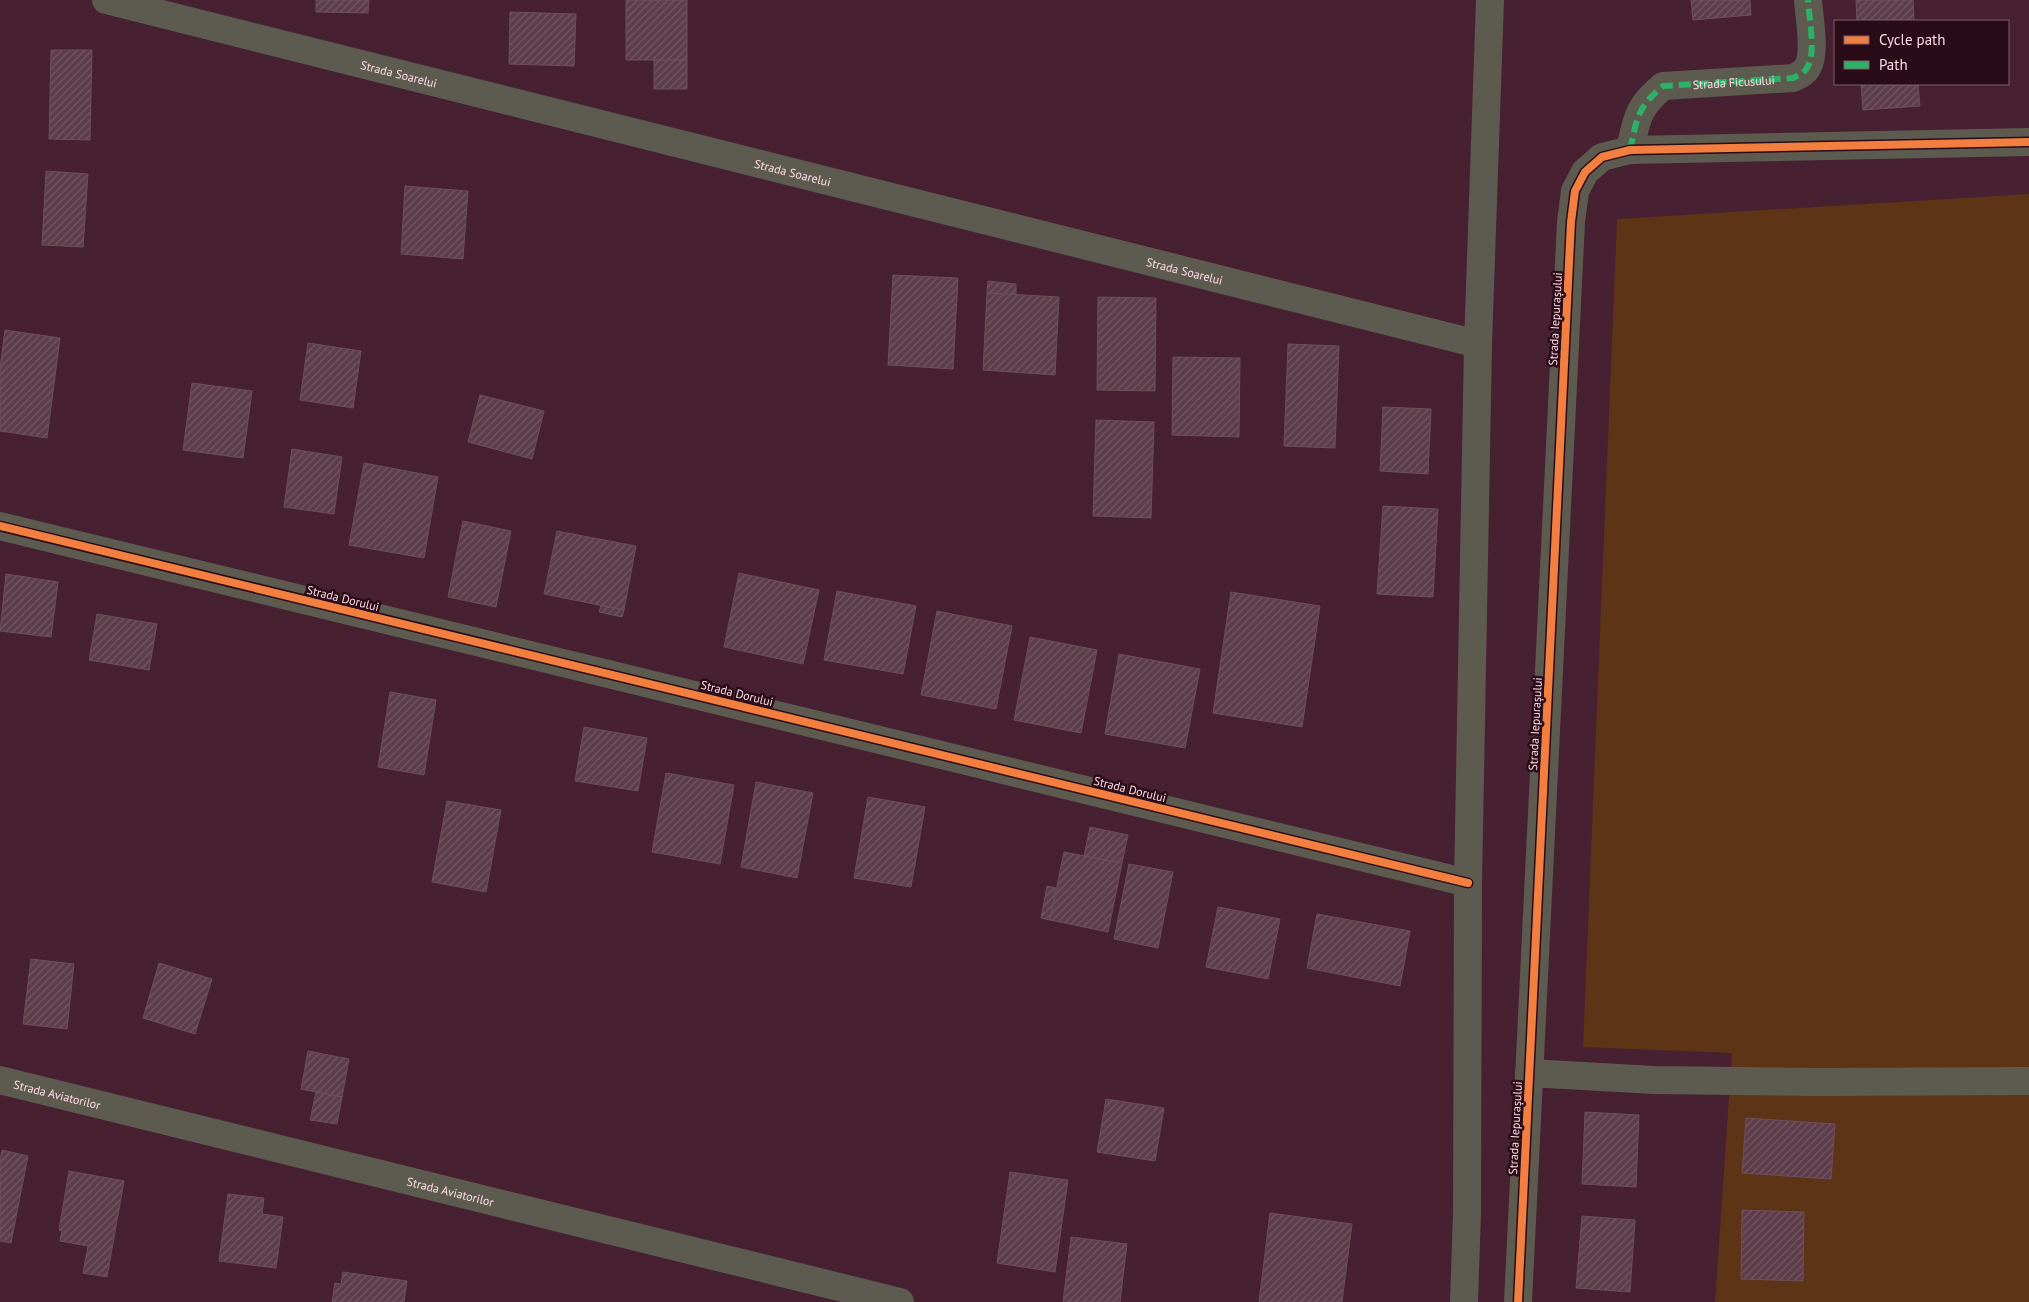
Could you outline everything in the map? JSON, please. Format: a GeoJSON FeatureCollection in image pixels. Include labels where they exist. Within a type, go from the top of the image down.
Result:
{"type":"FeatureCollection","features":[{"type":"Feature","properties":{"kind":"street","name":"Strada Soarelui"},"geometry":{"type":"LineString","coordinates":[[106,0],[1478,344]]}},
{"type":"Feature","properties":{"kind":"street"},"geometry":{"type":"LineString","coordinates":[[1464,1302],[1467,1203],[1468,883],[1478,344],[1490,0]]}},
{"type":"Feature","properties":{"kind":"street","name":"Strada Ficusului"},"geometry":{"type":"LineString","coordinates":[[1630,150],[1637,118],[1647,99],[1663,86],[1793,78],[1803,74],[1808,67],[1811,56],[1808,0]]}},
{"type":"Feature","properties":{"kind":"street"},"geometry":{"type":"LineString","coordinates":[[1630,150],[2029,142]]}},
{"type":"Feature","properties":{"kind":"street","name":"Strada Iepurașului"},"geometry":{"type":"LineString","coordinates":[[1518,1302],[1571,222],[1575,191],[1585,172],[1602,157],[1630,150]]}},
{"type":"Feature","properties":{"kind":"street","name":"Strada Dorului"},"geometry":{"type":"LineString","coordinates":[[0,526],[1468,883]]}},
{"type":"Feature","properties":{"kind":"street"},"geometry":{"type":"LineString","coordinates":[[1529,1073],[1654,1080],[1816,1082],[2029,1081]]}},
{"type":"Feature","properties":{"kind":"street","name":"Strada Aviatorilor"},"geometry":{"type":"LineString","coordinates":[[0,1080],[900,1302]]}},
{"type":"Feature","properties":{"kind":"shaded area"},"geometry":{"type":"Polygon","coordinates":[[[2029,194],[2029,1302],[1715,1302],[1732,1053],[1583,1047],[1617,219],[2029,194]]]}},
{"type":"Feature","properties":{"kind":"building"},"geometry":{"type":"Polygon","coordinates":[[[316,0],[369,0],[368,13],[316,12],[316,0]]]}},
{"type":"Feature","properties":{"kind":"building"},"geometry":{"type":"Polygon","coordinates":[[[626,0],[687,0],[687,60],[626,60],[626,0]]]}},
{"type":"Feature","properties":{"kind":"building"},"geometry":{"type":"Polygon","coordinates":[[[1691,0],[1750,0],[1751,15],[1693,20],[1691,0]]]}},
{"type":"Feature","properties":{"kind":"building"},"geometry":{"type":"Polygon","coordinates":[[[1856,0],[1913,0],[1914,20],[1857,20],[1856,0]]]}},
{"type":"Feature","properties":{"kind":"building"},"geometry":{"type":"Polygon","coordinates":[[[510,12],[576,14],[574,66],[509,64],[510,12]]]}},
{"type":"Feature","properties":{"kind":"building"},"geometry":{"type":"Polygon","coordinates":[[[51,50],[92,50],[90,140],[49,139],[51,50]]]}},
{"type":"Feature","properties":{"kind":"building"},"geometry":{"type":"Polygon","coordinates":[[[654,60],[687,60],[687,89],[654,89],[654,60]]]}},
{"type":"Feature","properties":{"kind":"building"},"geometry":{"type":"Polygon","coordinates":[[[1861,85],[1918,85],[1920,106],[1863,110],[1861,85]]]}},
{"type":"Feature","properties":{"kind":"building"},"geometry":{"type":"Polygon","coordinates":[[[46,171],[88,174],[83,247],[42,245],[46,171]]]}},
{"type":"Feature","properties":{"kind":"building"},"geometry":{"type":"Polygon","coordinates":[[[405,186],[468,191],[463,259],[401,254],[405,186]]]}},
{"type":"Feature","properties":{"kind":"building"},"geometry":{"type":"Polygon","coordinates":[[[893,275],[958,278],[953,369],[888,365],[893,275]]]}},
{"type":"Feature","properties":{"kind":"building"},"geometry":{"type":"Polygon","coordinates":[[[988,281],[1016,284],[1016,294],[987,293],[988,281]]]}},
{"type":"Feature","properties":{"kind":"building"},"geometry":{"type":"Polygon","coordinates":[[[987,293],[1059,297],[1055,375],[983,370],[987,293]]]}},
{"type":"Feature","properties":{"kind":"building"},"geometry":{"type":"Polygon","coordinates":[[[1098,297],[1156,298],[1155,391],[1097,390],[1098,297]]]}},
{"type":"Feature","properties":{"kind":"building"},"geometry":{"type":"Polygon","coordinates":[[[5,330],[60,338],[47,438],[0,431],[0,368],[5,330]]]}},
{"type":"Feature","properties":{"kind":"building"},"geometry":{"type":"Polygon","coordinates":[[[308,343],[361,351],[353,408],[300,400],[308,343]]]}},
{"type":"Feature","properties":{"kind":"building"},"geometry":{"type":"Polygon","coordinates":[[[1288,344],[1339,346],[1335,448],[1284,446],[1288,344]]]}},
{"type":"Feature","properties":{"kind":"building"},"geometry":{"type":"Polygon","coordinates":[[[1173,357],[1240,358],[1239,437],[1172,435],[1173,357]]]}},
{"type":"Feature","properties":{"kind":"building"},"geometry":{"type":"Polygon","coordinates":[[[192,383],[252,391],[243,458],[183,450],[192,383]]]}},
{"type":"Feature","properties":{"kind":"building"},"geometry":{"type":"Polygon","coordinates":[[[480,395],[544,411],[532,459],[468,442],[480,395]]]}},
{"type":"Feature","properties":{"kind":"building"},"geometry":{"type":"Polygon","coordinates":[[[1383,407],[1431,409],[1428,474],[1380,471],[1383,407]]]}},
{"type":"Feature","properties":{"kind":"building"},"geometry":{"type":"Polygon","coordinates":[[[1096,420],[1154,422],[1151,518],[1093,516],[1096,420]]]}},
{"type":"Feature","properties":{"kind":"building"},"geometry":{"type":"Polygon","coordinates":[[[292,449],[342,457],[334,514],[284,507],[292,449]]]}},
{"type":"Feature","properties":{"kind":"building"},"geometry":{"type":"Polygon","coordinates":[[[364,463],[438,477],[424,558],[349,545],[364,463]]]}},
{"type":"Feature","properties":{"kind":"building"},"geometry":{"type":"Polygon","coordinates":[[[1383,506],[1438,509],[1433,597],[1377,594],[1383,506]]]}},
{"type":"Feature","properties":{"kind":"building"},"geometry":{"type":"Polygon","coordinates":[[[463,521],[511,531],[496,607],[448,597],[463,521]]]}},
{"type":"Feature","properties":{"kind":"building"},"geometry":{"type":"Polygon","coordinates":[[[557,531],[636,546],[624,610],[544,594],[557,531]]]}},
{"type":"Feature","properties":{"kind":"building"},"geometry":{"type":"Polygon","coordinates":[[[739,573],[819,590],[803,664],[724,647],[739,573]]]}},
{"type":"Feature","properties":{"kind":"building"},"geometry":{"type":"Polygon","coordinates":[[[6,574],[58,582],[51,637],[0,631],[6,574]]]}},
{"type":"Feature","properties":{"kind":"building"},"geometry":{"type":"Polygon","coordinates":[[[837,591],[916,606],[903,674],[824,660],[837,591]]]}},
{"type":"Feature","properties":{"kind":"building"},"geometry":{"type":"Polygon","coordinates":[[[1231,592],[1320,606],[1302,727],[1213,713],[1231,592]]]}},
{"type":"Feature","properties":{"kind":"building"},"geometry":{"type":"Polygon","coordinates":[[[601,605],[624,610],[622,617],[599,612],[601,605]]]}},
{"type":"Feature","properties":{"kind":"building"},"geometry":{"type":"Polygon","coordinates":[[[937,611],[1012,626],[996,709],[921,695],[937,611]]]}},
{"type":"Feature","properties":{"kind":"building"},"geometry":{"type":"Polygon","coordinates":[[[97,614],[157,624],[149,670],[89,660],[97,614]]]}},
{"type":"Feature","properties":{"kind":"building"},"geometry":{"type":"Polygon","coordinates":[[[1030,637],[1097,650],[1081,733],[1014,720],[1030,637]]]}},
{"type":"Feature","properties":{"kind":"building"},"geometry":{"type":"Polygon","coordinates":[[[1119,654],[1200,669],[1185,748],[1105,734],[1119,654]]]}},
{"type":"Feature","properties":{"kind":"building"},"geometry":{"type":"Polygon","coordinates":[[[390,692],[436,700],[424,775],[378,767],[390,692]]]}},
{"type":"Feature","properties":{"kind":"building"},"geometry":{"type":"Polygon","coordinates":[[[584,727],[647,738],[638,791],[575,781],[584,727]]]}},
{"type":"Feature","properties":{"kind":"building"},"geometry":{"type":"Polygon","coordinates":[[[666,773],[734,785],[720,864],[652,852],[666,773]]]}},
{"type":"Feature","properties":{"kind":"building"},"geometry":{"type":"Polygon","coordinates":[[[756,782],[813,793],[797,878],[741,867],[756,782]]]}},
{"type":"Feature","properties":{"kind":"building"},"geometry":{"type":"Polygon","coordinates":[[[868,797],[925,807],[911,887],[854,878],[868,797]]]}},
{"type":"Feature","properties":{"kind":"building"},"geometry":{"type":"Polygon","coordinates":[[[447,801],[501,810],[486,892],[432,882],[447,801]]]}},
{"type":"Feature","properties":{"kind":"building"},"geometry":{"type":"Polygon","coordinates":[[[1090,827],[1128,835],[1122,863],[1084,856],[1090,827]]]}},
{"type":"Feature","properties":{"kind":"building"},"geometry":{"type":"Polygon","coordinates":[[[1064,852],[1122,863],[1108,932],[1050,920],[1064,852]]]}},
{"type":"Feature","properties":{"kind":"building"},"geometry":{"type":"Polygon","coordinates":[[[1129,864],[1173,872],[1158,948],[1114,939],[1129,864]]]}},
{"type":"Feature","properties":{"kind":"building"},"geometry":{"type":"Polygon","coordinates":[[[1047,886],[1056,888],[1050,920],[1041,918],[1047,886]]]}},
{"type":"Feature","properties":{"kind":"building"},"geometry":{"type":"Polygon","coordinates":[[[1218,907],[1280,919],[1268,979],[1206,967],[1218,907]]]}},
{"type":"Feature","properties":{"kind":"building"},"geometry":{"type":"Polygon","coordinates":[[[1317,914],[1410,931],[1400,986],[1307,968],[1317,914]]]}},
{"type":"Feature","properties":{"kind":"building"},"geometry":{"type":"Polygon","coordinates":[[[31,959],[74,964],[67,1029],[23,1024],[31,959]]]}},
{"type":"Feature","properties":{"kind":"building"},"geometry":{"type":"Polygon","coordinates":[[[159,963],[212,979],[195,1034],[143,1018],[159,963]]]}},
{"type":"Feature","properties":{"kind":"building"},"geometry":{"type":"Polygon","coordinates":[[[308,1051],[349,1059],[342,1097],[301,1089],[308,1051]]]}},
{"type":"Feature","properties":{"kind":"building"},"geometry":{"type":"Polygon","coordinates":[[[316,1092],[342,1097],[337,1124],[310,1120],[316,1092]]]}},
{"type":"Feature","properties":{"kind":"building"},"geometry":{"type":"Polygon","coordinates":[[[1106,1099],[1164,1108],[1155,1161],[1097,1152],[1106,1099]]]}},
{"type":"Feature","properties":{"kind":"building"},"geometry":{"type":"Polygon","coordinates":[[[1585,1112],[1639,1115],[1636,1187],[1582,1184],[1585,1112]]]}},
{"type":"Feature","properties":{"kind":"building"},"geometry":{"type":"Polygon","coordinates":[[[1746,1118],[1835,1124],[1831,1179],[1742,1173],[1746,1118]]]}},
{"type":"Feature","properties":{"kind":"building"},"geometry":{"type":"Polygon","coordinates":[[[2,1150],[28,1156],[11,1243],[0,1241],[0,1159],[2,1150]]]}},
{"type":"Feature","properties":{"kind":"building"},"geometry":{"type":"Polygon","coordinates":[[[69,1171],[124,1181],[107,1277],[83,1273],[88,1246],[60,1241],[62,1231],[59,1230],[69,1171]]]}},
{"type":"Feature","properties":{"kind":"building"},"geometry":{"type":"Polygon","coordinates":[[[1010,1172],[1068,1180],[1055,1272],[997,1263],[1010,1172]]]}},
{"type":"Feature","properties":{"kind":"building"},"geometry":{"type":"Polygon","coordinates":[[[228,1194],[264,1198],[262,1214],[283,1217],[276,1268],[219,1261],[228,1194]]]}},
{"type":"Feature","properties":{"kind":"building"},"geometry":{"type":"Polygon","coordinates":[[[1742,1210],[1804,1212],[1803,1281],[1741,1279],[1742,1210]]]}},
{"type":"Feature","properties":{"kind":"building"},"geometry":{"type":"Polygon","coordinates":[[[1270,1213],[1352,1224],[1342,1302],[1259,1302],[1270,1213]]]}},
{"type":"Feature","properties":{"kind":"building"},"geometry":{"type":"Polygon","coordinates":[[[1582,1216],[1635,1220],[1630,1292],[1576,1288],[1582,1216]]]}},
{"type":"Feature","properties":{"kind":"building"},"geometry":{"type":"Polygon","coordinates":[[[1071,1237],[1127,1244],[1120,1302],[1063,1302],[1071,1237]]]}},
{"type":"Feature","properties":{"kind":"building"},"geometry":{"type":"Polygon","coordinates":[[[343,1272],[407,1281],[404,1302],[332,1302],[335,1283],[341,1284],[343,1272]]]}},
{"type":"Feature","properties":{"kind":"marked path"},"geometry":{"type":"LineString","coordinates":[[1630,150],[1639,114],[1648,101],[1663,86],[1793,78],[1804,72],[1812,52],[1808,0]]}},
{"type":"Feature","properties":{"kind":"cycle path"},"geometry":{"type":"LineString","coordinates":[[1518,1302],[1571,222],[1575,191],[1585,172],[1602,157],[1630,150],[2029,142]]}},
{"type":"Feature","properties":{"kind":"cycle path"},"geometry":{"type":"LineString","coordinates":[[0,526],[1468,883]]}}]}
